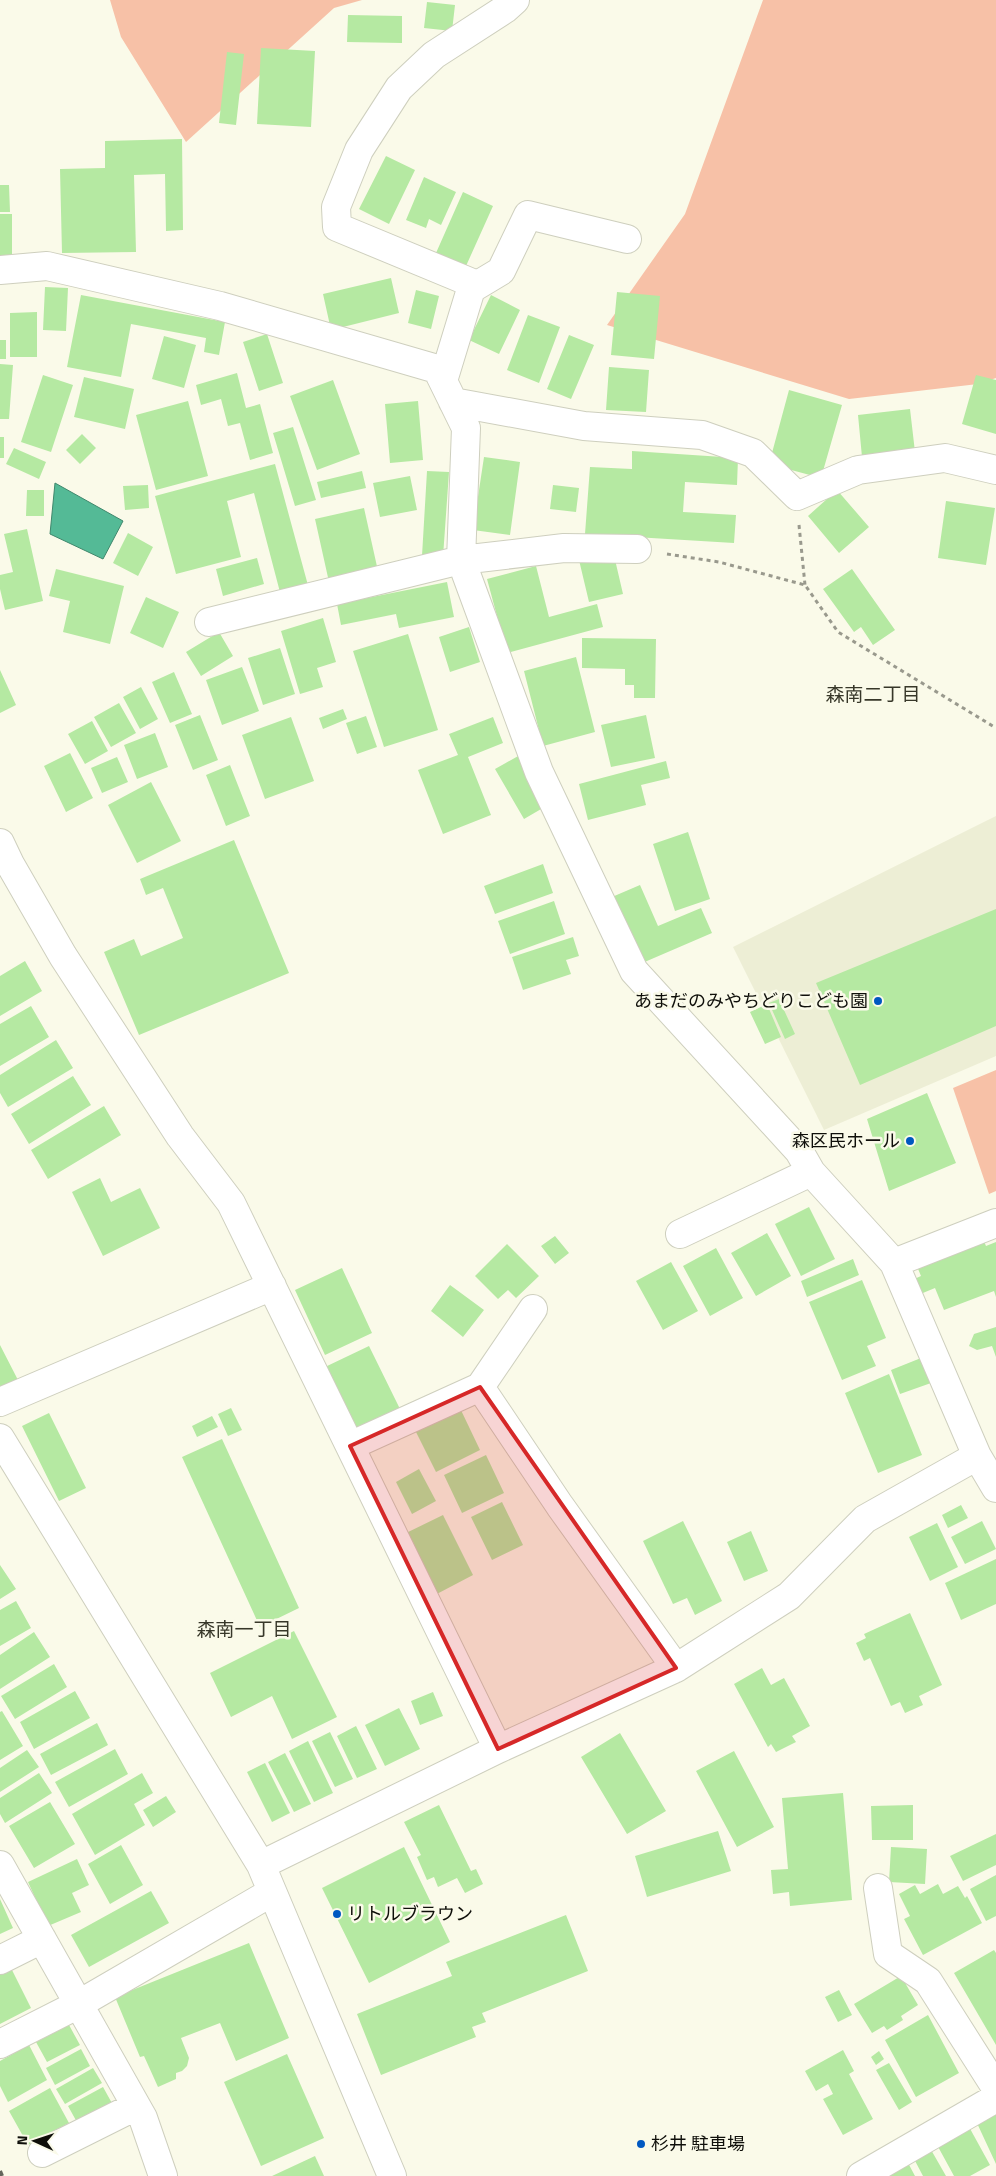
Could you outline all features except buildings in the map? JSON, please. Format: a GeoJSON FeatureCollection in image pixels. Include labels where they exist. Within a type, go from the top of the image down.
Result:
{"type":"FeatureCollection","features":[{"type":"Feature","properties":{"kind":"street"},"geometry":{"type":"LineString","coordinates":[[477,285],[337,226],[336,207],[359,150],[399,88],[434,55],[505,9],[515,0]]}},
{"type":"Feature","properties":{"kind":"street"},"geometry":{"type":"LineString","coordinates":[[448,392],[471,289],[501,271],[528,215],[627,239]]}},
{"type":"Feature","properties":{"kind":"street"},"geometry":{"type":"LineString","coordinates":[[0,270],[47,266],[220,306],[437,369],[466,428],[461,560],[539,772],[634,971],[799,1152],[811,1172],[894,1263],[977,1456],[996,1488]]}},
{"type":"Feature","properties":{"kind":"street"},"geometry":{"type":"LineString","coordinates":[[448,392],[584,426],[702,436],[753,453],[797,496],[858,470],[945,458],[996,470]]}},
{"type":"Feature","properties":{"kind":"street"},"geometry":{"type":"LineString","coordinates":[[209,622],[461,560],[564,548],[637,549]]}},
{"type":"Feature","properties":{"kind":"street"},"geometry":{"type":"LineString","coordinates":[[0,843],[10,864],[69,964],[180,1136],[231,1203],[498,1748]]}},
{"type":"Feature","properties":{"kind":"street"},"geometry":{"type":"LineString","coordinates":[[680,1234],[811,1172]]}},
{"type":"Feature","properties":{"kind":"street"},"geometry":{"type":"LineString","coordinates":[[894,1263],[996,1223]]}},
{"type":"Feature","properties":{"kind":"street"},"geometry":{"type":"LineString","coordinates":[[0,1402],[272,1286]]}},
{"type":"Feature","properties":{"kind":"street"},"geometry":{"type":"LineString","coordinates":[[350,1446],[480,1387],[533,1309]]}},
{"type":"Feature","properties":{"kind":"street"},"geometry":{"type":"LineString","coordinates":[[480,1387],[560,1506],[676,1668]]}},
{"type":"Feature","properties":{"kind":"street"},"geometry":{"type":"LineString","coordinates":[[0,1438],[260,1864],[392,2176]]}},
{"type":"Feature","properties":{"kind":"street"},"geometry":{"type":"LineString","coordinates":[[260,1864],[498,1748],[676,1668],[790,1596],[865,1519],[977,1456]]}},
{"type":"Feature","properties":{"kind":"street"},"geometry":{"type":"LineString","coordinates":[[0,1865],[143,2118],[163,2176]]}},
{"type":"Feature","properties":{"kind":"street"},"geometry":{"type":"LineString","coordinates":[[878,1888],[888,1954],[928,1981],[996,2088]]}},
{"type":"Feature","properties":{"kind":"street"},"geometry":{"type":"LineString","coordinates":[[0,2044],[79,2004],[272,1892]]}},
{"type":"Feature","properties":{"kind":"street"},"geometry":{"type":"LineString","coordinates":[[0,1960],[42,1939]]}},
{"type":"Feature","properties":{"kind":"street"},"geometry":{"type":"LineString","coordinates":[[861,2176],[996,2098]]}},
{"type":"Feature","properties":{"kind":"street"},"geometry":{"type":"LineString","coordinates":[[42,2153],[136,2106]]}},
{"type":"Feature","properties":{"kind":"path"},"geometry":{"type":"LineString","coordinates":[[797,496],[804,584],[838,632],[996,728]]}},
{"type":"Feature","properties":{"kind":"path"},"geometry":{"type":"LineString","coordinates":[[637,549],[720,562],[804,584]]}},
{"type":"Feature","properties":{"kind":"highlighted area"},"geometry":{"type":"Polygon","coordinates":[[[480,1387],[676,1668],[498,1749],[350,1446],[480,1387]]]}},
{"type":"Feature","properties":{"kind":"shaded area"},"geometry":{"type":"Polygon","coordinates":[[[110,0],[362,0],[334,8],[186,142],[121,37],[110,0]]]}},
{"type":"Feature","properties":{"kind":"shaded area"},"geometry":{"type":"Polygon","coordinates":[[[763,0],[996,0],[996,378],[978,384],[849,399],[607,325],[685,214],[763,0]]]}},
{"type":"Feature","properties":{"kind":"shaded area"},"geometry":{"type":"Polygon","coordinates":[[[55,483],[123,521],[103,559],[50,534],[55,483]]]}},
{"type":"Feature","properties":{"kind":"shaded area","name":"あまだのみやちどりこども園"},"geometry":{"type":"Polygon","coordinates":[[[996,816],[996,1056],[824,1130],[733,947],[996,816]]]}},
{"type":"Feature","properties":{"kind":"shaded area"},"geometry":{"type":"Polygon","coordinates":[[[996,1070],[996,1191],[989,1194],[953,1088],[996,1070]]]}},
{"type":"Feature","properties":{"kind":"railway"},"geometry":{"type":"LineString","coordinates":[[0,2171],[2,2176]]}},
{"type":"Feature","properties":{"kind":"place","name":"あまだのみやちどりこども園"},"geometry":{"type":"Point","coordinates":[878,1001]}},
{"type":"Feature","properties":{"kind":"place","name":"森区民ホール"},"geometry":{"type":"Point","coordinates":[910,1141]}},
{"type":"Feature","properties":{"kind":"place","name":"リトルブラウン"},"geometry":{"type":"Point","coordinates":[337,1914]}},
{"type":"Feature","properties":{"kind":"place","name":"杉井 駐車場"},"geometry":{"type":"Point","coordinates":[641,2144]}},
{"type":"Feature","properties":{"kind":"district","name":"森南二丁目"},"geometry":{"type":"Point","coordinates":[873,694]}},
{"type":"Feature","properties":{"kind":"district","name":"森南一丁目"},"geometry":{"type":"Point","coordinates":[244,1629]}}]}
